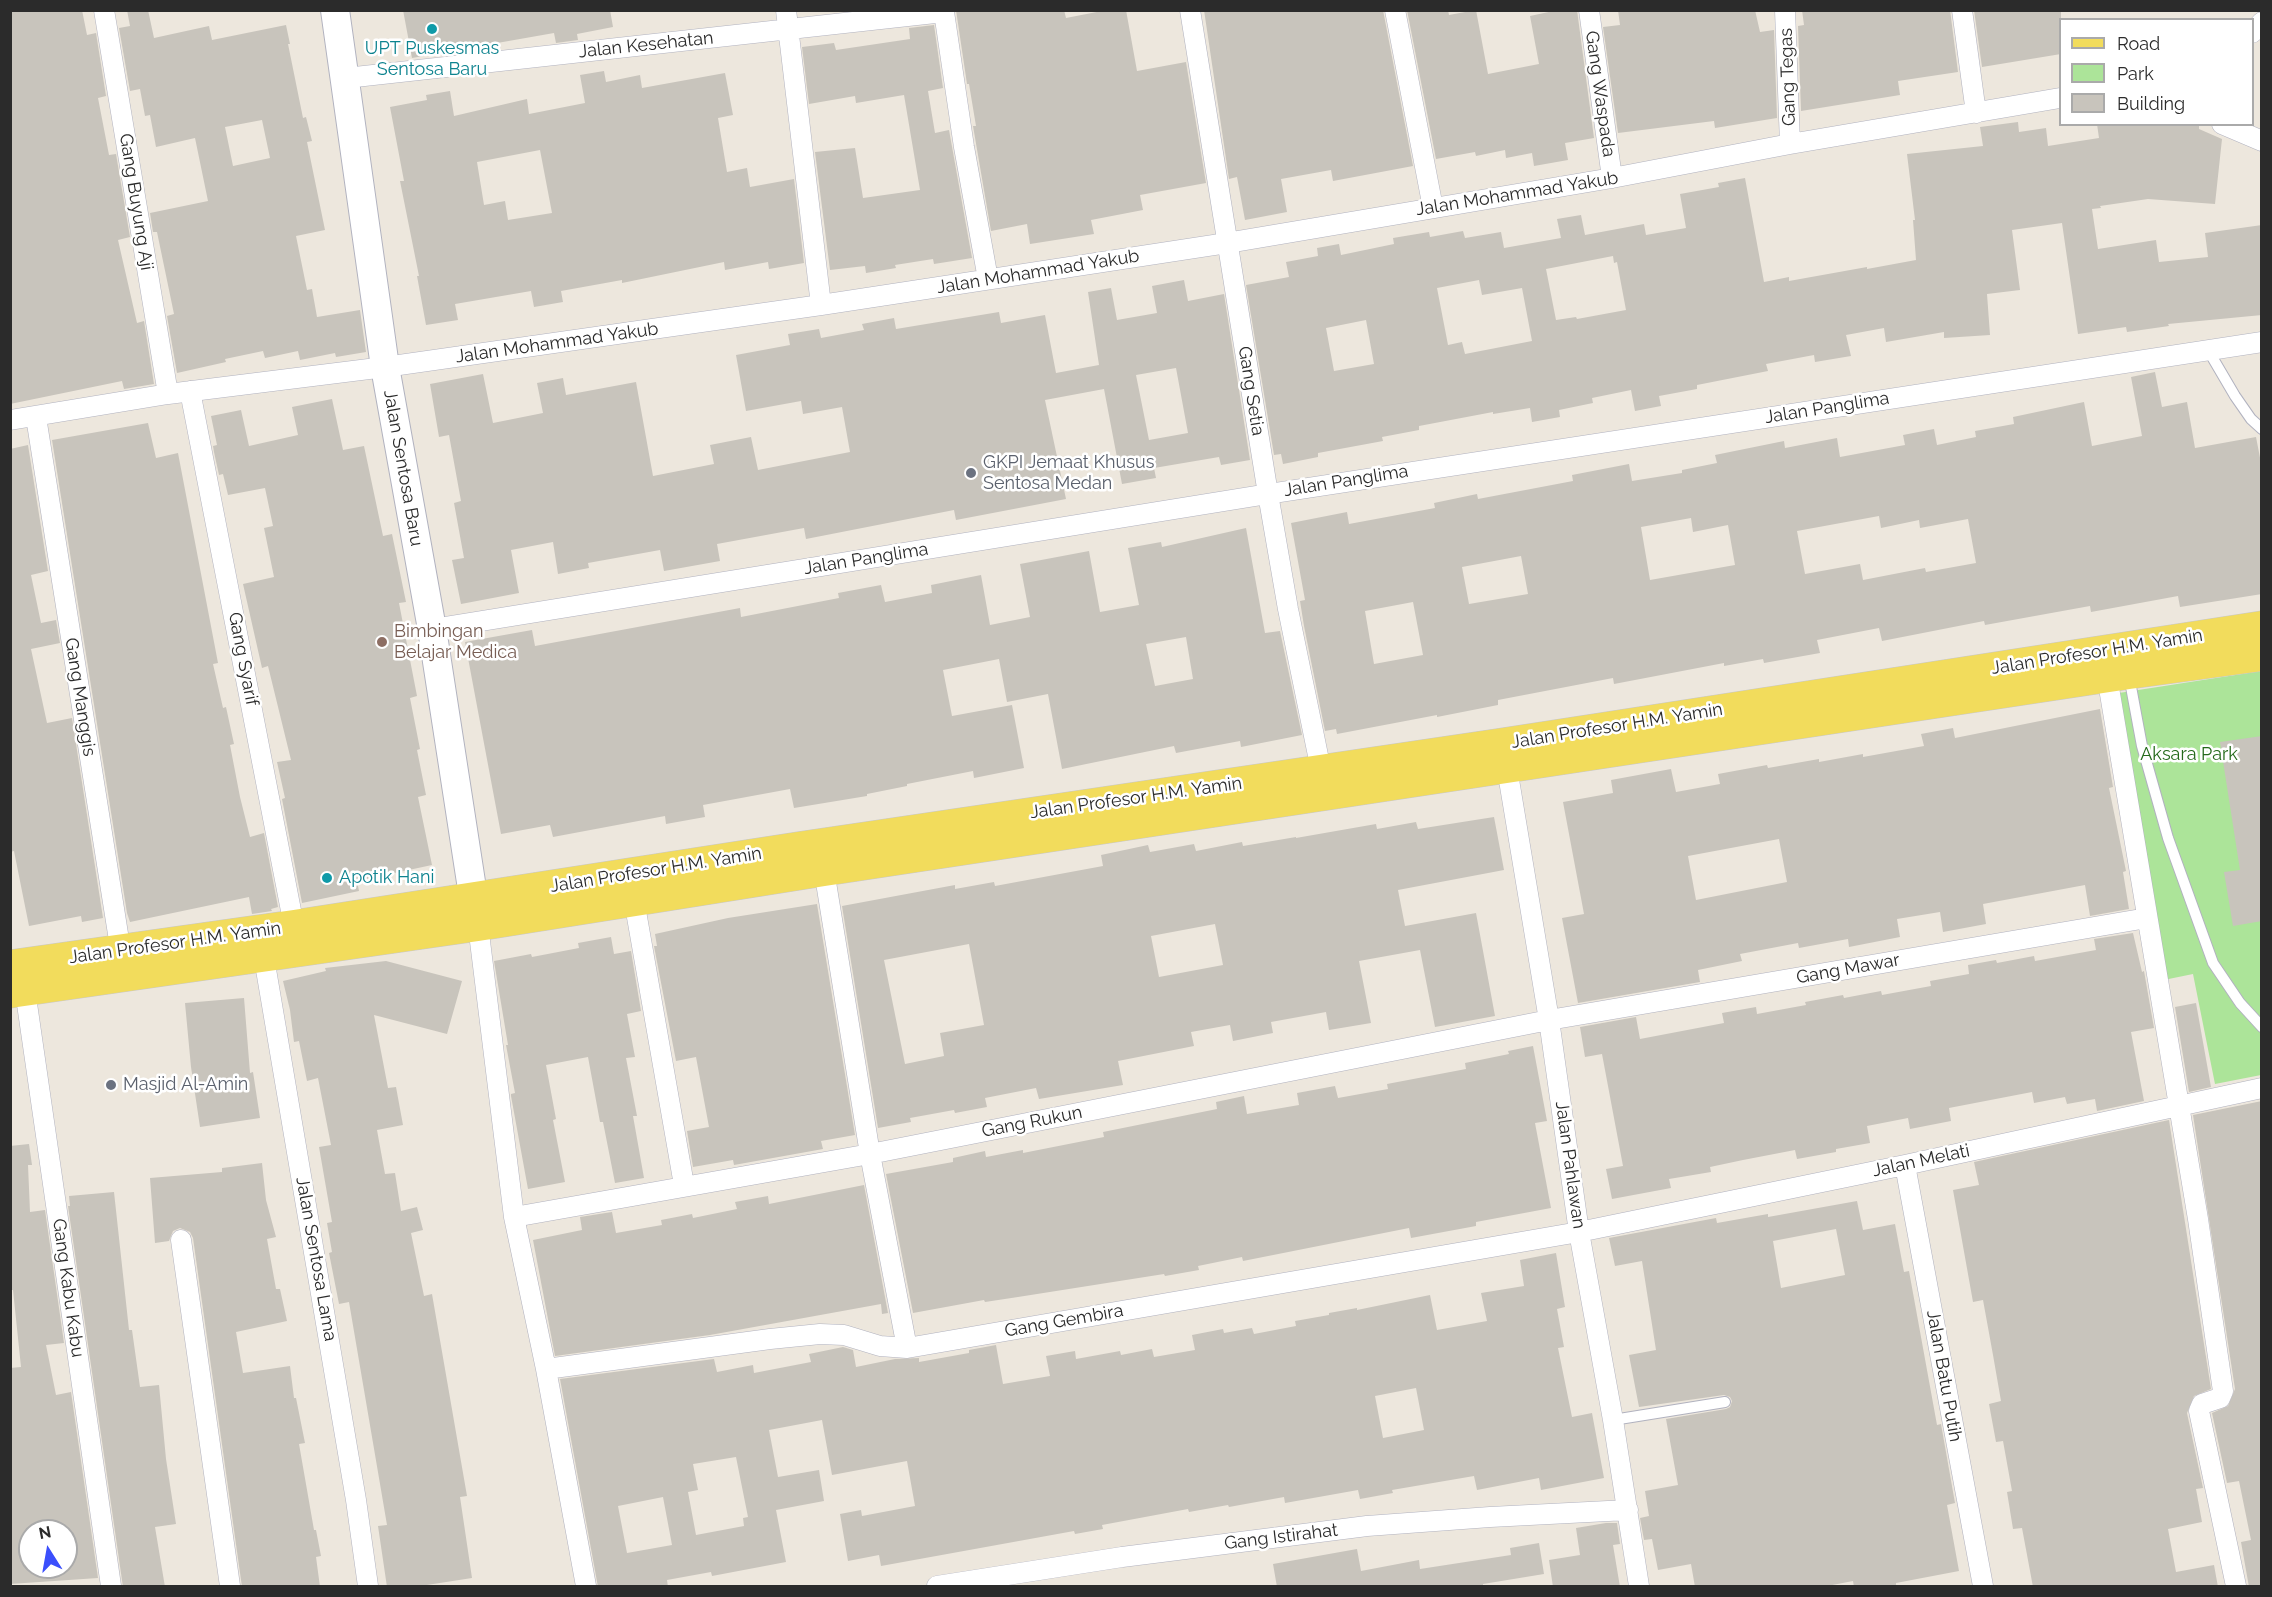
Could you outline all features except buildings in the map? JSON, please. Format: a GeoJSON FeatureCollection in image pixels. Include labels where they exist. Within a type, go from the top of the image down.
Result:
{"type":"FeatureCollection","features":[{"type":"Feature","properties":{"kind":"main road","name":"Jalan Profesor H.M. Yamin"},"geometry":{"type":"LineString","coordinates":[[14,972],[123,963],[808,864],[1505,756],[2262,627]]}},
{"type":"Feature","properties":{"kind":"main road","name":"Jalan Profesor H.M. Yamin"},"geometry":{"type":"LineString","coordinates":[[476,911],[634,900],[808,864],[1321,770],[1505,756],[2262,655]]}},
{"type":"Feature","properties":{"kind":"street","name":"Gang Buyung Aji"},"geometry":{"type":"LineString","coordinates":[[104,10],[168,394]]}},
{"type":"Feature","properties":{"kind":"street","name":"Jalan Sentosa Baru"},"geometry":{"type":"LineString","coordinates":[[335,10],[385,367],[432,629],[476,911]]}},
{"type":"Feature","properties":{"kind":"street","name":"Gang Setia"},"geometry":{"type":"LineString","coordinates":[[1190,10],[1268,494],[1288,609],[1321,770]]}},
{"type":"Feature","properties":{"kind":"street"},"geometry":{"type":"LineString","coordinates":[[1395,10],[1433,208]]}},
{"type":"Feature","properties":{"kind":"street","name":"Gang Waspada"},"geometry":{"type":"LineString","coordinates":[[1589,10],[1612,178]]}},
{"type":"Feature","properties":{"kind":"street","name":"Gang Tegas"},"geometry":{"type":"LineString","coordinates":[[1785,10],[1790,144]]}},
{"type":"Feature","properties":{"kind":"street"},"geometry":{"type":"LineString","coordinates":[[1962,10],[1976,114]]}},
{"type":"Feature","properties":{"kind":"street","name":"Jalan Kesehatan"},"geometry":{"type":"LineString","coordinates":[[346,78],[787,20],[944,11]]}},
{"type":"Feature","properties":{"kind":"street"},"geometry":{"type":"LineString","coordinates":[[944,11],[964,147],[988,279]]}},
{"type":"Feature","properties":{"kind":"street"},"geometry":{"type":"LineString","coordinates":[[787,20],[821,305]]}},
{"type":"Feature","properties":{"kind":"street","name":"Jalan Mohammad Yakub"},"geometry":{"type":"LineString","coordinates":[[10,420],[168,394],[385,367],[821,305],[1227,243],[1612,178],[1790,144],[2059,98]]}},
{"type":"Feature","properties":{"kind":"street"},"geometry":{"type":"LineString","coordinates":[[2227,126],[2262,141]]}},
{"type":"Feature","properties":{"kind":"street","name":"Jalan Panglima"},"geometry":{"type":"LineString","coordinates":[[432,629],[1268,494],[2262,342]]}},
{"type":"Feature","properties":{"kind":"street","name":"Gang Syarif"},"geometry":{"type":"LineString","coordinates":[[190,392],[296,939]]}},
{"type":"Feature","properties":{"kind":"street","name":"Gang Manggis"},"geometry":{"type":"LineString","coordinates":[[36,417],[123,963]]}},
{"type":"Feature","properties":{"kind":"street"},"geometry":{"type":"LineString","coordinates":[[2118,675],[2146,918],[2198,1219],[2223,1391],[2220,1398],[2199,1406],[2200,1421],[2236,1587]]}},
{"type":"Feature","properties":{"kind":"street","name":"Jalan Pahlawan"},"geometry":{"type":"LineString","coordinates":[[1505,756],[1549,1020],[1579,1232],[1613,1420],[1639,1587]]}},
{"type":"Feature","properties":{"kind":"street"},"geometry":{"type":"LineString","coordinates":[[808,864],[870,1154],[907,1348]]}},
{"type":"Feature","properties":{"kind":"street"},"geometry":{"type":"LineString","coordinates":[[634,900],[684,1185]]}},
{"type":"Feature","properties":{"kind":"street"},"geometry":{"type":"LineString","coordinates":[[476,911],[514,1216],[546,1369],[586,1587]]}},
{"type":"Feature","properties":{"kind":"street","name":"Gang Mawar"},"geometry":{"type":"LineString","coordinates":[[1549,1020],[2146,918]]}},
{"type":"Feature","properties":{"kind":"street","name":"Jalan Sentosa Lama"},"geometry":{"type":"LineString","coordinates":[[262,944],[357,1500],[368,1587]]}},
{"type":"Feature","properties":{"kind":"street","name":"Gang Kabu Kabu"},"geometry":{"type":"LineString","coordinates":[[14,972],[111,1587]]}},
{"type":"Feature","properties":{"kind":"street","name":"Gang Rukun"},"geometry":{"type":"LineString","coordinates":[[514,1216],[870,1154],[1549,1020]]}},
{"type":"Feature","properties":{"kind":"street","name":"Jalan Melati"},"geometry":{"type":"LineString","coordinates":[[1579,1232],[2262,1088]]}},
{"type":"Feature","properties":{"kind":"street","name":"Jalan Batu Putih"},"geometry":{"type":"LineString","coordinates":[[1905,1165],[1983,1587]]}},
{"type":"Feature","properties":{"kind":"street","name":"Gang Gembira"},"geometry":{"type":"LineString","coordinates":[[546,1369],[820,1334],[844,1335],[880,1346],[907,1348],[1579,1232]]}},
{"type":"Feature","properties":{"kind":"street"},"geometry":{"type":"LineString","coordinates":[[181,1240],[230,1587]]}},
{"type":"Feature","properties":{"kind":"street","name":"Gang Istirahat"},"geometry":{"type":"LineString","coordinates":[[937,1587],[1122,1557],[1368,1526],[1490,1516],[1628,1510]]}},
{"type":"Feature","properties":{"kind":"lane"},"geometry":{"type":"LineString","coordinates":[[2208,350],[2251,420],[2262,429]]}},
{"type":"Feature","properties":{"kind":"lane"},"geometry":{"type":"LineString","coordinates":[[2118,675],[2142,746],[2168,838],[2213,963],[2240,1003],[2262,1027]]}},
{"type":"Feature","properties":{"kind":"lane"},"geometry":{"type":"LineString","coordinates":[[1613,1420],[1725,1402]]}},
{"type":"Feature","properties":{"kind":"green space","name":"Aksara Park"},"geometry":{"type":"Polygon","coordinates":[[[2261,671],[2261,1075],[2215,1084],[2193,974],[2154,982],[2106,695],[2261,671]]]}},
{"type":"Feature","properties":{"kind":"place","name":"UPT Puskesmas Sentosa Baru"},"geometry":{"type":"Point","coordinates":[432,29]}},
{"type":"Feature","properties":{"kind":"place","name":"GKPI Jemaat Khusus Sentosa Medan"},"geometry":{"type":"Point","coordinates":[971,473]}},
{"type":"Feature","properties":{"kind":"place","name":"Bimbingan Belajar Medica"},"geometry":{"type":"Point","coordinates":[382,642]}},
{"type":"Feature","properties":{"kind":"place","name":"Apotik Hani"},"geometry":{"type":"Point","coordinates":[327,878]}},
{"type":"Feature","properties":{"kind":"place","name":"Masjid Al-Amin"},"geometry":{"type":"Point","coordinates":[111,1085]}}]}
